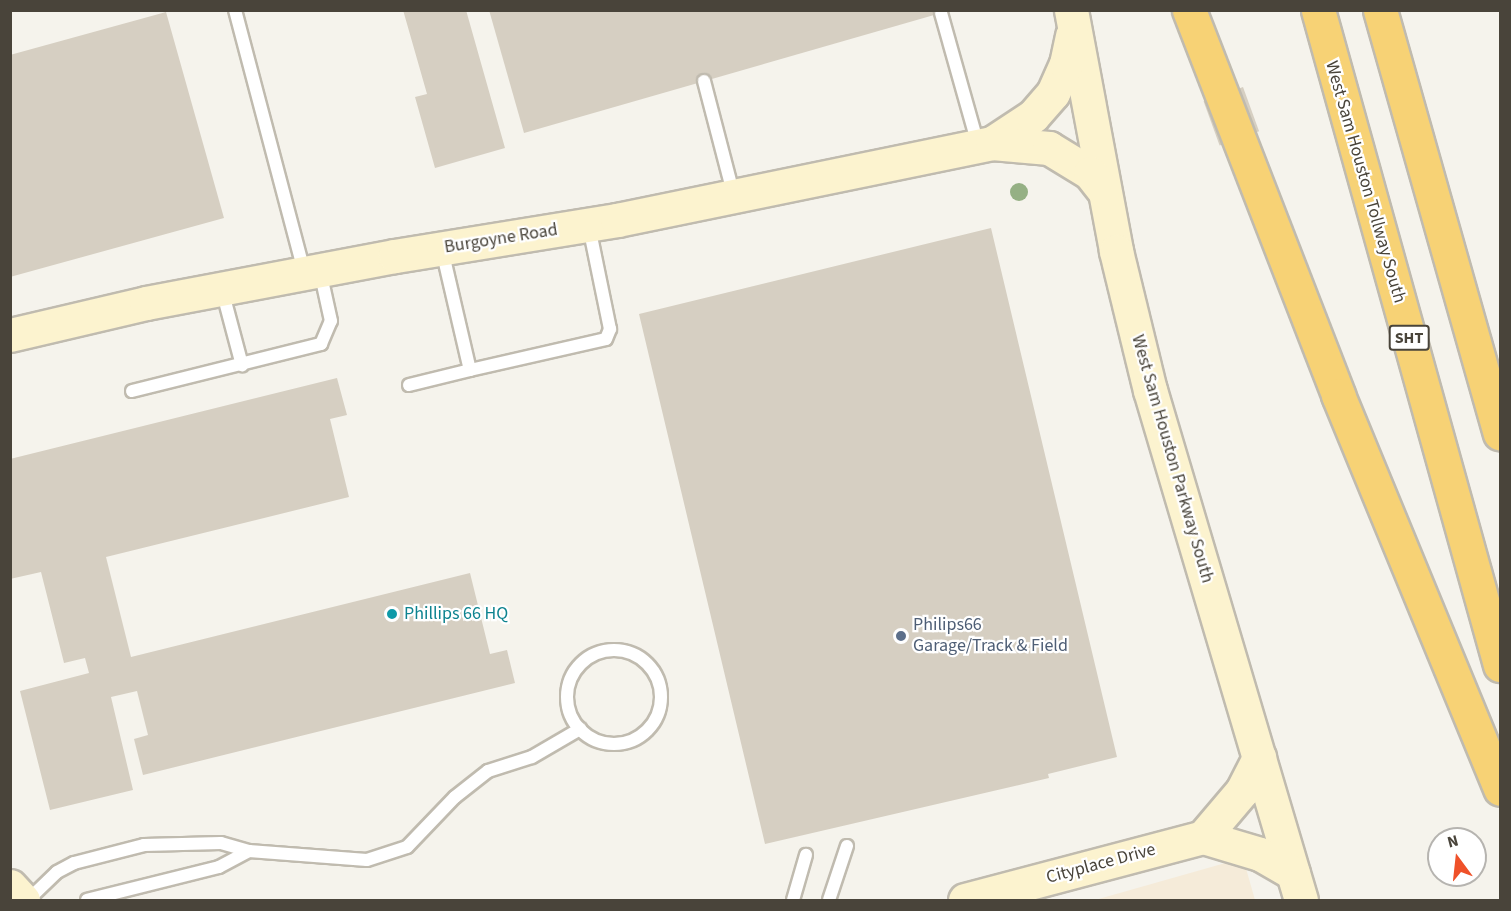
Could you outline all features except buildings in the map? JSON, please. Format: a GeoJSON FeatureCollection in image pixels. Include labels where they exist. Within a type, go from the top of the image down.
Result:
{"type":"FeatureCollection","features":[{"type":"Feature","properties":{"kind":"highway"},"geometry":{"type":"LineString","coordinates":[[1189,10],[1338,395],[1500,789]]}},
{"type":"Feature","properties":{"kind":"highway","name":"West Sam Houston Tollway South"},"geometry":{"type":"LineString","coordinates":[[1318,10],[1500,664]]}},
{"type":"Feature","properties":{"kind":"highway"},"geometry":{"type":"LineString","coordinates":[[1380,10],[1500,433]]}},
{"type":"Feature","properties":{"kind":"street","name":"Burgoyne Road"},"geometry":{"type":"LineString","coordinates":[[985,145],[1033,116],[1053,93],[1066,64],[1072,34],[1071,10]]}},
{"type":"Feature","properties":{"kind":"street","name":"West Sam Houston Parkway South"},"geometry":{"type":"LineString","coordinates":[[1071,10],[1104,191],[1150,390],[1297,887]]}},
{"type":"Feature","properties":{"kind":"street","name":"Burgoyne Road"},"geometry":{"type":"LineString","coordinates":[[10,335],[222,289],[588,225],[985,145],[1049,148],[1090,172],[1104,191]]}},
{"type":"Feature","properties":{"kind":"street"},"geometry":{"type":"LineString","coordinates":[[1259,756],[1242,791],[1203,837],[1260,854],[1297,887]]}},
{"type":"Feature","properties":{"kind":"street","name":"Cityplace Drive"},"geometry":{"type":"LineString","coordinates":[[965,900],[1203,837]]}},
{"type":"Feature","properties":{"kind":"street"},"geometry":{"type":"LineString","coordinates":[[10,886],[23,900]]}},
{"type":"Feature","properties":{"kind":"lane"},"geometry":{"type":"LineString","coordinates":[[132,391],[321,344],[331,321],[312,272],[235,10]]}},
{"type":"Feature","properties":{"kind":"lane"},"geometry":{"type":"LineString","coordinates":[[941,13],[985,145]]}},
{"type":"Feature","properties":{"kind":"lane"},"geometry":{"type":"LineString","coordinates":[[704,81],[735,197]]}},
{"type":"Feature","properties":{"kind":"lane"},"geometry":{"type":"LineString","coordinates":[[409,385],[606,339],[610,329],[588,225]]}},
{"type":"Feature","properties":{"kind":"lane"},"geometry":{"type":"LineString","coordinates":[[442,249],[470,370]]}},
{"type":"Feature","properties":{"kind":"lane"},"geometry":{"type":"LineString","coordinates":[[222,289],[242,365]]}},
{"type":"Feature","properties":{"kind":"lane"},"geometry":{"type":"LineString","coordinates":[[617,651],[646,662],[655,675],[661,696],[656,718],[647,730],[635,739],[606,743],[580,729],[567,701],[569,685],[587,659],[617,651]]}},
{"type":"Feature","properties":{"kind":"lane"},"geometry":{"type":"LineString","coordinates":[[28,900],[57,872],[74,863],[144,845],[221,843],[249,851],[367,860],[407,847],[455,797],[488,771],[532,757],[580,729]]}},
{"type":"Feature","properties":{"kind":"lane"},"geometry":{"type":"LineString","coordinates":[[829,900],[847,846]]}},
{"type":"Feature","properties":{"kind":"lane"},"geometry":{"type":"LineString","coordinates":[[87,900],[219,867],[249,851]]}},
{"type":"Feature","properties":{"kind":"lane"},"geometry":{"type":"LineString","coordinates":[[793,900],[806,855]]}},
{"type":"Feature","properties":{"kind":"shaded area"},"geometry":{"type":"Polygon","coordinates":[[[1243,858],[1255,900],[1095,900],[1243,858]]]}},
{"type":"Feature","properties":{"kind":"place","name":"Phillips 66 HQ"},"geometry":{"type":"Point","coordinates":[392,614]}},
{"type":"Feature","properties":{"kind":"place","name":"Philips66 Garage/Track & Field"},"geometry":{"type":"Point","coordinates":[901,636]}}]}
